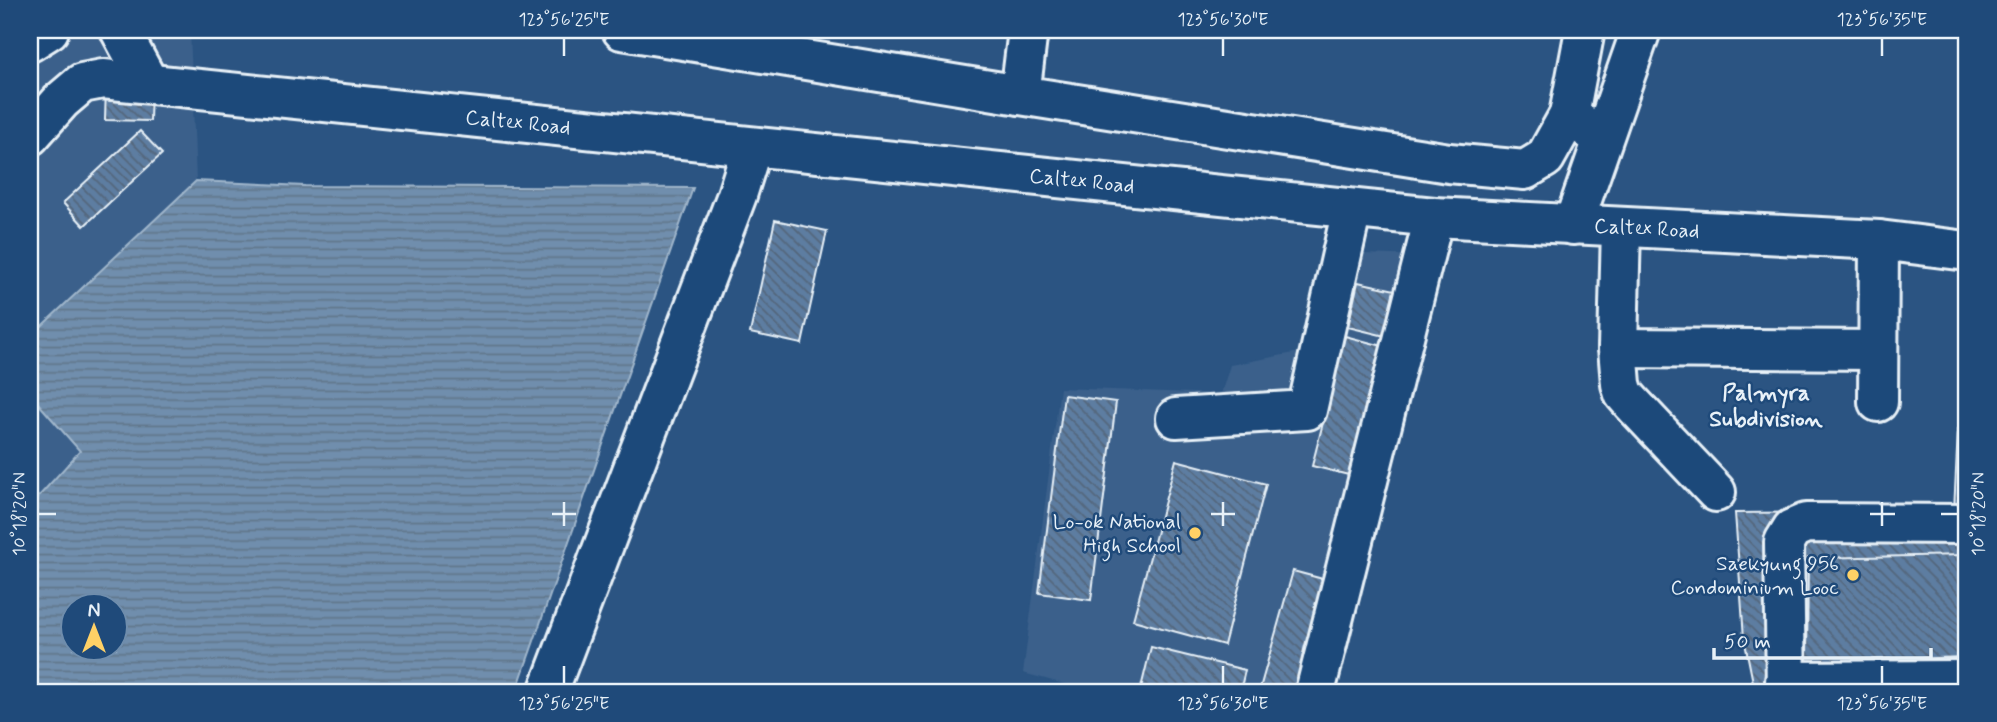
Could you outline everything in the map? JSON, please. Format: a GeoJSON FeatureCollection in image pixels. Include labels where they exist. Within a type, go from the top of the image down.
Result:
{"type":"FeatureCollection","features":[{"type":"Feature","properties":{"kind":"street"},"geometry":{"type":"LineString","coordinates":[[30,42],[49,30]]}},
{"type":"Feature","properties":{"kind":"street"},"geometry":{"type":"LineString","coordinates":[[120,30],[148,82]]}},
{"type":"Feature","properties":{"kind":"street"},"geometry":{"type":"LineString","coordinates":[[622,30],[1449,163],[1525,170],[1545,158],[1569,115],[1585,30]]}},
{"type":"Feature","properties":{"kind":"street"},"geometry":{"type":"LineString","coordinates":[[1020,95],[1028,30]]}},
{"type":"Feature","properties":{"kind":"street"},"geometry":{"type":"LineString","coordinates":[[1573,225],[1641,30]]}},
{"type":"Feature","properties":{"kind":"street","name":"Caltex Road"},"geometry":{"type":"LineString","coordinates":[[33,122],[82,83],[103,79],[148,82],[198,90],[1434,217],[1879,240],[1967,251]]}},
{"type":"Feature","properties":{"kind":"street"},"geometry":{"type":"LineString","coordinates":[[1569,115],[1603,139]]}},
{"type":"Feature","properties":{"kind":"street"},"geometry":{"type":"LineString","coordinates":[[548,692],[737,195],[752,147]]}},
{"type":"Feature","properties":{"kind":"street"},"geometry":{"type":"LineString","coordinates":[[1176,418],[1307,410],[1352,209]]}},
{"type":"Feature","properties":{"kind":"street"},"geometry":{"type":"LineString","coordinates":[[1315,692],[1434,217]]}},
{"type":"Feature","properties":{"kind":"street"},"geometry":{"type":"LineString","coordinates":[[1621,227],[1618,348],[1624,394],[1716,492]]}},
{"type":"Feature","properties":{"kind":"street"},"geometry":{"type":"LineString","coordinates":[[1878,402],[1879,240]]}},
{"type":"Feature","properties":{"kind":"street"},"geometry":{"type":"LineString","coordinates":[[1618,348],[1878,350]]}},
{"type":"Feature","properties":{"kind":"street"},"geometry":{"type":"LineString","coordinates":[[1967,524],[1806,523],[1793,529],[1784,542],[1786,687],[1882,687],[1967,680]]}},
{"type":"Feature","properties":{"kind":"shaded area"},"geometry":{"type":"Polygon","coordinates":[[[30,30],[190,30],[196,181],[30,337],[30,30]]]}},
{"type":"Feature","properties":{"kind":"shaded area"},"geometry":{"type":"Polygon","coordinates":[[[196,181],[305,186],[693,188],[516,692],[30,692],[30,506],[80,451],[30,394],[30,337],[196,181]]]}},
{"type":"Feature","properties":{"kind":"shaded area","name":"Lo-ok National High School"},"geometry":{"type":"Polygon","coordinates":[[[1334,253],[1422,256],[1308,692],[1094,692],[1023,673],[1060,388],[1221,394],[1230,365],[1310,350],[1334,253]]]}},
{"type":"Feature","properties":{"kind":"shaded area"},"geometry":{"type":"Polygon","coordinates":[[[30,394],[80,451],[30,506],[30,394]]]}},
{"type":"Feature","properties":{"kind":"building"},"geometry":{"type":"Polygon","coordinates":[[[106,86],[151,87],[150,121],[105,120],[106,86]]]}},
{"type":"Feature","properties":{"kind":"building"},"geometry":{"type":"Polygon","coordinates":[[[140,131],[162,154],[84,226],[63,203],[140,131]]]}},
{"type":"Feature","properties":{"kind":"building"},"geometry":{"type":"Polygon","coordinates":[[[775,220],[827,231],[802,344],[750,333],[775,220]]]}},
{"type":"Feature","properties":{"kind":"building"},"geometry":{"type":"Polygon","coordinates":[[[1358,282],[1395,290],[1385,336],[1348,327],[1358,282]]]}},
{"type":"Feature","properties":{"kind":"building"},"geometry":{"type":"Polygon","coordinates":[[[1345,336],[1394,349],[1361,478],[1312,466],[1345,336]]]}},
{"type":"Feature","properties":{"kind":"building"},"geometry":{"type":"Polygon","coordinates":[[[1064,395],[1116,402],[1091,600],[1039,593],[1064,395]]]}},
{"type":"Feature","properties":{"kind":"building","name":"Saekyung 956 Condominium Looc"},"geometry":{"type":"Polygon","coordinates":[[[1958,429],[1967,429],[1967,692],[1755,692],[1744,638],[1735,513],[1954,511],[1958,429]]]}},
{"type":"Feature","properties":{"kind":"building"},"geometry":{"type":"Polygon","coordinates":[[[1176,460],[1266,484],[1224,645],[1133,620],[1176,460]]]}},
{"type":"Feature","properties":{"kind":"building"},"geometry":{"type":"Polygon","coordinates":[[[1967,555],[1967,657],[1807,662],[1808,558],[1967,555]]]}},
{"type":"Feature","properties":{"kind":"building"},"geometry":{"type":"Polygon","coordinates":[[[1293,571],[1334,582],[1303,692],[1259,692],[1293,571]]]}},
{"type":"Feature","properties":{"kind":"building"},"geometry":{"type":"Polygon","coordinates":[[[1151,647],[1245,670],[1240,692],[1140,692],[1151,647]]]}},
{"type":"Feature","properties":{"kind":"place","name":"Lo-ok National High School"},"geometry":{"type":"Point","coordinates":[1195,533]}},
{"type":"Feature","properties":{"kind":"place","name":"Saekyung 956 Condominium Looc"},"geometry":{"type":"Point","coordinates":[1853,575]}},
{"type":"Feature","properties":{"kind":"district","name":"Palmyra Subdivision"},"geometry":{"type":"Point","coordinates":[1766,405]}}]}
